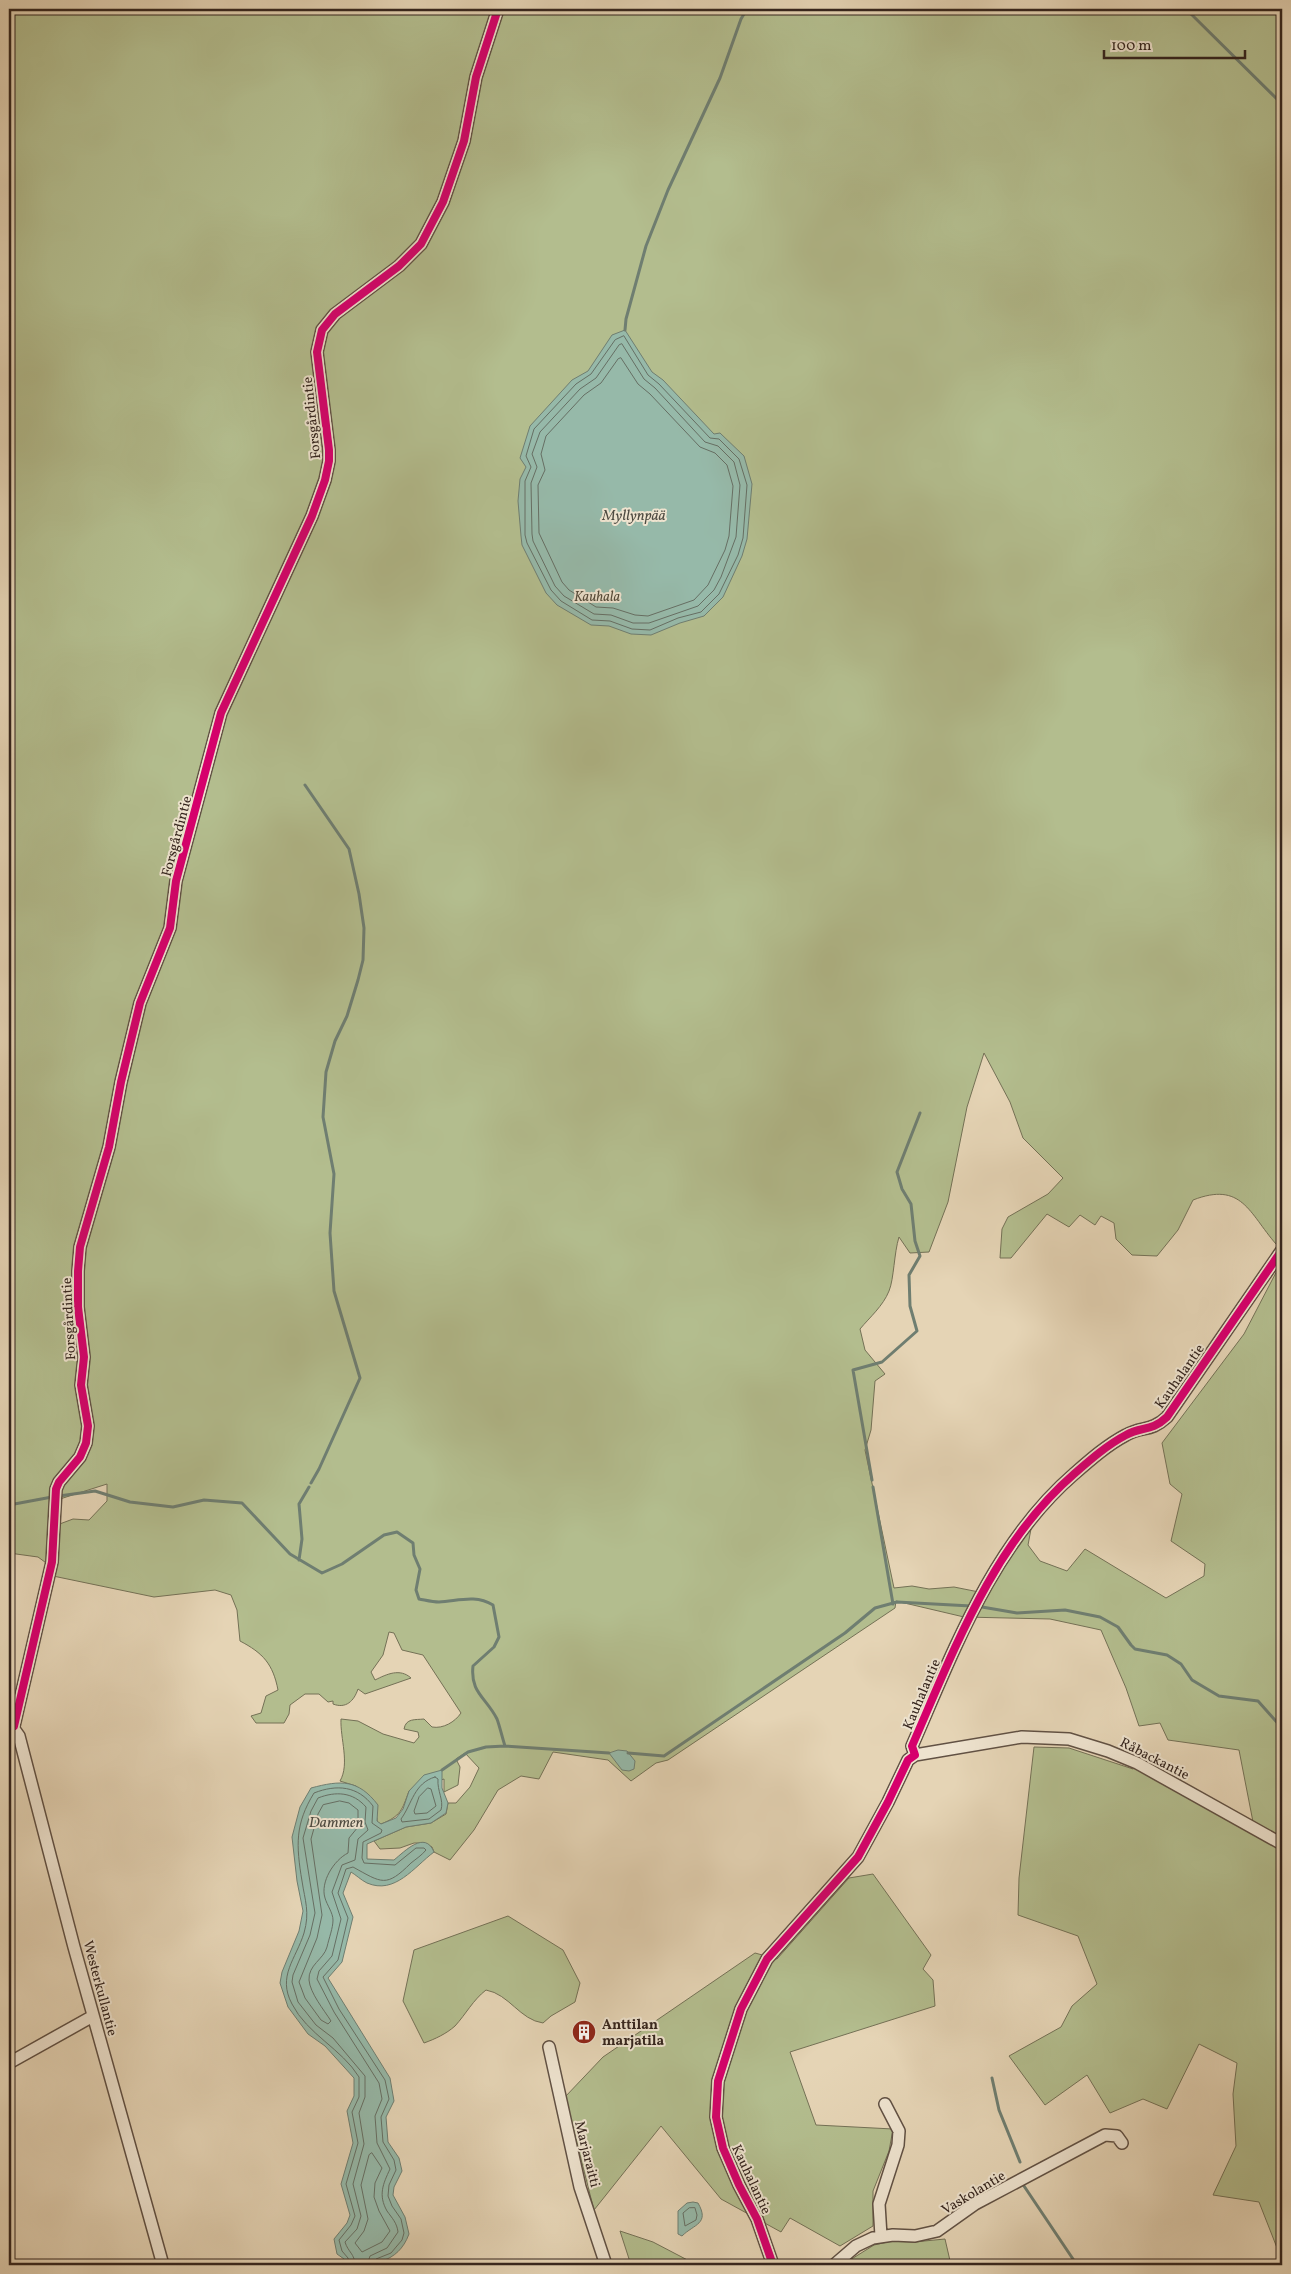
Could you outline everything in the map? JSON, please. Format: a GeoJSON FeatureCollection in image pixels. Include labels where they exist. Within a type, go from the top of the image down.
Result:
{"type":"FeatureCollection","features":[{"type":"Feature","properties":{"kind":"street","name":"Forsgårdintie"},"geometry":{"type":"LineString","coordinates":[[11,1724],[52,1562],[56,1490],[59,1482],[80,1457],[86,1443],[88,1426],[81,1384],[84,1357],[78,1307],[80,1247],[109,1147],[121,1082],[140,1003],[170,928],[176,880],[221,714],[312,516],[329,461],[317,352],[322,330],[335,314],[399,266],[421,244],[442,202],[464,141],[476,77],[498,9]]}},
{"type":"Feature","properties":{"kind":"street","name":"Kauhalantie"},"geometry":{"type":"LineString","coordinates":[[773,2265],[757,2219],[739,2185],[723,2148],[716,2117],[718,2081],[741,2009],[767,1959],[858,1857],[908,1760],[915,1755],[912,1746],[963,1628],[1023,1529],[1047,1500],[1085,1465],[1126,1435],[1155,1427],[1167,1418],[1282,1250]]}},
{"type":"Feature","properties":{"kind":"street","name":"Westerkullantie"},"geometry":{"type":"LineString","coordinates":[[11,1724],[18,1736],[39,1810],[163,2265]]}},
{"type":"Feature","properties":{"kind":"street","name":"Råbackantie"},"geometry":{"type":"LineString","coordinates":[[915,1755],[1022,1737],[1069,1739],[1108,1751],[1137,1763],[1282,1844]]}},
{"type":"Feature","properties":{"kind":"street"},"geometry":{"type":"LineString","coordinates":[[9,2063],[94,2016]]}},
{"type":"Feature","properties":{"kind":"street","name":"Marjaraitti"},"geometry":{"type":"LineString","coordinates":[[549,2047],[580,2187],[606,2265]]}},
{"type":"Feature","properties":{"kind":"street"},"geometry":{"type":"LineString","coordinates":[[881,2236],[880,2204],[898,2145],[899,2131],[885,2104]]}},
{"type":"Feature","properties":{"kind":"street","name":"Vaskolantie"},"geometry":{"type":"LineString","coordinates":[[834,2265],[856,2246],[881,2236],[915,2236],[937,2231],[975,2204],[1105,2134],[1117,2136],[1122,2143]]}},
{"type":"Feature","properties":{"kind":"green space","name":"Kauhala"},"geometry":{"type":"Polygon","coordinates":[[[9,9],[1282,9],[1282,1240],[1276,1244],[1243,1203],[1234,1197],[1223,1194],[1210,1195],[1193,1200],[1178,1230],[1157,1256],[1132,1255],[1116,1239],[1114,1223],[1101,1216],[1095,1225],[1080,1215],[1069,1227],[1047,1214],[1011,1258],[1000,1258],[1002,1229],[1008,1217],[1048,1194],[1063,1178],[1023,1138],[1010,1102],[984,1053],[967,1107],[948,1202],[929,1252],[910,1253],[899,1237],[889,1291],[880,1306],[860,1329],[865,1350],[885,1374],[875,1381],[871,1430],[865,1450],[894,1588],[912,1586],[929,1589],[954,1587],[984,1593],[1027,1527],[1031,1529],[1028,1545],[1040,1561],[1067,1571],[1085,1549],[1166,1598],[1204,1576],[1205,1564],[1171,1541],[1182,1494],[1170,1484],[1162,1443],[1244,1334],[1282,1261],[1282,2265],[1262,2265],[1281,2258],[1259,2202],[1213,2195],[1236,2146],[1233,2094],[1237,2063],[1199,2044],[1167,2109],[1143,2099],[1110,2113],[1087,2075],[1045,2105],[1009,2056],[1061,2027],[1072,2006],[1097,1984],[1078,1936],[1018,1915],[1019,1878],[1034,1747],[1069,1748],[1133,1769],[1137,1763],[1254,1827],[1239,1750],[1168,1740],[1160,1723],[1139,1726],[1126,1688],[1101,1630],[1050,1619],[964,1617],[896,1601],[895,1608],[668,1760],[656,1763],[631,1781],[608,1760],[553,1752],[539,1779],[521,1776],[498,1790],[474,1830],[450,1860],[434,1852],[432,1847],[425,1843],[414,1843],[400,1848],[380,1849],[374,1841],[406,1827],[431,1823],[446,1814],[448,1803],[456,1803],[470,1787],[479,1768],[465,1753],[456,1759],[460,1767],[458,1785],[444,1792],[444,1779],[409,1791],[400,1812],[381,1824],[377,1822],[377,1818],[356,1786],[340,1781],[344,1767],[341,1719],[358,1721],[383,1734],[414,1743],[419,1737],[418,1732],[404,1729],[409,1721],[424,1719],[432,1727],[440,1727],[452,1722],[461,1713],[423,1655],[402,1650],[394,1633],[389,1632],[383,1655],[371,1672],[375,1680],[389,1674],[398,1673],[411,1678],[365,1694],[358,1689],[352,1700],[346,1705],[333,1704],[333,1701],[328,1702],[319,1694],[305,1694],[290,1705],[289,1714],[284,1723],[256,1723],[251,1716],[261,1713],[266,1696],[278,1690],[273,1673],[266,1660],[255,1650],[240,1641],[237,1610],[231,1595],[215,1590],[154,1597],[53,1576],[57,1525],[73,1519],[89,1520],[107,1501],[107,1484],[60,1499],[49,1565],[38,1557],[9,1553],[9,9]]]}},
{"type":"Feature","properties":{"kind":"green space"},"geometry":{"type":"Polygon","coordinates":[[[873,1874],[931,1955],[923,1969],[933,1980],[935,2006],[790,2052],[816,2125],[893,2129],[889,2151],[873,2191],[873,2226],[840,2246],[790,2218],[781,2232],[721,2199],[661,2126],[594,2210],[565,2097],[603,2057],[755,1953],[777,1959],[849,1878],[873,1874]]]}},
{"type":"Feature","properties":{"kind":"green space"},"geometry":{"type":"Polygon","coordinates":[[[508,1916],[563,1950],[580,1983],[575,2002],[543,2023],[528,2017],[501,1996],[486,1990],[477,1998],[455,2026],[440,2036],[424,2043],[403,2001],[414,1950],[508,1916]]]}},
{"type":"Feature","properties":{"kind":"green space"},"geometry":{"type":"Polygon","coordinates":[[[620,2231],[653,2242],[697,2265],[631,2265],[620,2231]]]}},
{"type":"Feature","properties":{"kind":"green space"},"geometry":{"type":"Polygon","coordinates":[[[945,2239],[951,2265],[842,2265],[874,2245],[892,2241],[914,2242],[945,2239]]]}},
{"type":"Feature","properties":{"kind":"water","name":"Myllynpää"},"geometry":{"type":"Polygon","coordinates":[[[625,330],[652,372],[663,380],[714,434],[720,433],[744,456],[752,484],[747,539],[742,556],[723,597],[704,616],[680,623],[651,635],[631,634],[609,626],[591,625],[557,605],[546,593],[522,545],[518,501],[520,479],[526,467],[520,458],[530,426],[572,380],[588,371],[612,335],[625,330]]]}},
{"type":"Feature","properties":{"kind":"water"},"geometry":{"type":"Polygon","coordinates":[[[618,1750],[627,1751],[635,1761],[634,1769],[629,1771],[622,1770],[609,1753],[618,1750]]]}},
{"type":"Feature","properties":{"kind":"water","name":"Dammen"},"geometry":{"type":"Polygon","coordinates":[[[442,1770],[442,1788],[448,1803],[446,1813],[431,1823],[406,1827],[367,1844],[367,1859],[394,1860],[420,1842],[426,1843],[434,1852],[404,1878],[386,1885],[377,1886],[367,1883],[351,1872],[343,1893],[353,1917],[342,1962],[328,1978],[390,2078],[394,2101],[386,2117],[388,2142],[399,2158],[402,2171],[394,2187],[393,2195],[405,2217],[409,2234],[398,2252],[383,2261],[344,2265],[344,2259],[337,2254],[334,2239],[347,2223],[350,2215],[341,2184],[353,2143],[347,2111],[354,2096],[354,2078],[325,2046],[308,2034],[288,2007],[280,1983],[282,1972],[299,1931],[303,1911],[297,1881],[292,1837],[300,1807],[311,1788],[340,1783],[356,1786],[371,1796],[378,1805],[377,1821],[381,1824],[396,1818],[403,1809],[409,1791],[424,1775],[442,1770]]]}},
{"type":"Feature","properties":{"kind":"water"},"geometry":{"type":"Polygon","coordinates":[[[687,2203],[698,2203],[702,2215],[701,2220],[682,2236],[678,2234],[678,2211],[687,2203]]]}},
{"type":"Feature","properties":{"kind":"waterway"},"geometry":{"type":"LineString","coordinates":[[625,330],[626,319],[646,246],[668,190],[720,78],[741,19],[747,9]]}},
{"type":"Feature","properties":{"kind":"waterway"},"geometry":{"type":"LineString","coordinates":[[1186,9],[1282,104]]}},
{"type":"Feature","properties":{"kind":"waterway"},"geometry":{"type":"LineString","coordinates":[[305,785],[349,849],[364,928],[363,960],[358,980],[347,1016],[335,1041],[326,1072],[323,1117],[334,1174],[330,1233],[334,1291],[360,1378],[311,1483]]}},
{"type":"Feature","properties":{"kind":"waterway"},"geometry":{"type":"LineString","coordinates":[[872,1480],[853,1370],[882,1362],[917,1331],[910,1306],[909,1275],[920,1256],[915,1241],[911,1204],[902,1189],[897,1172],[920,1113]]}},
{"type":"Feature","properties":{"kind":"waterway"},"geometry":{"type":"LineString","coordinates":[[299,1560],[302,1539],[299,1504],[309,1487]]}},
{"type":"Feature","properties":{"kind":"waterway"},"geometry":{"type":"LineString","coordinates":[[873,1487],[893,1604]]}},
{"type":"Feature","properties":{"kind":"waterway"},"geometry":{"type":"LineString","coordinates":[[59,1496],[95,1491],[130,1502],[173,1507],[204,1500],[242,1503],[290,1554],[322,1573],[342,1564],[384,1535],[397,1532],[413,1543],[414,1555],[420,1569],[416,1590],[419,1599],[439,1602],[473,1599],[493,1605],[499,1637],[494,1647],[473,1666],[473,1675],[476,1689],[497,1719],[505,1746]]}},
{"type":"Feature","properties":{"kind":"waterway"},"geometry":{"type":"LineString","coordinates":[[9,1505],[52,1497]]}},
{"type":"Feature","properties":{"kind":"waterway"},"geometry":{"type":"LineString","coordinates":[[628,1753],[664,1756],[845,1633],[875,1608],[897,1602],[971,1606]]}},
{"type":"Feature","properties":{"kind":"waterway"},"geometry":{"type":"LineString","coordinates":[[982,1607],[1017,1613],[1065,1610],[1100,1617],[1118,1627],[1135,1649],[1167,1655],[1181,1664],[1192,1680],[1219,1696],[1258,1701],[1282,1728]]}},
{"type":"Feature","properties":{"kind":"waterway"},"geometry":{"type":"LineString","coordinates":[[442,1770],[468,1752],[486,1747],[505,1746],[609,1753]]}},
{"type":"Feature","properties":{"kind":"waterway"},"geometry":{"type":"LineString","coordinates":[[992,2078],[999,2110],[1020,2162]]}},
{"type":"Feature","properties":{"kind":"waterway"},"geometry":{"type":"LineString","coordinates":[[1024,2186],[1077,2265]]}},
{"type":"Feature","properties":{"kind":"cycle path"},"geometry":{"type":"LineString","coordinates":[[14,1726],[52,1562],[56,1489],[59,1482],[80,1457],[86,1443],[88,1426],[81,1385],[84,1357],[78,1307],[80,1247],[109,1147],[121,1082],[140,1003],[170,928],[176,881],[221,713],[312,516],[325,480],[329,450],[317,352],[322,330],[335,314],[399,266],[421,244],[443,202],[464,141],[476,77],[498,9]]}},
{"type":"Feature","properties":{"kind":"cycle path"},"geometry":{"type":"LineString","coordinates":[[773,2265],[757,2219],[739,2185],[723,2148],[716,2117],[718,2081],[741,2009],[767,1959],[858,1857],[908,1760],[915,1755],[912,1746],[960,1636],[978,1600],[1020,1533],[1046,1502],[1074,1474],[1099,1453],[1126,1435],[1156,1425],[1167,1417],[1282,1250]]}},
{"type":"Feature","properties":{"kind":"place","name":"Anttilan marjatila"},"geometry":{"type":"Point","coordinates":[584,2032]}}]}
